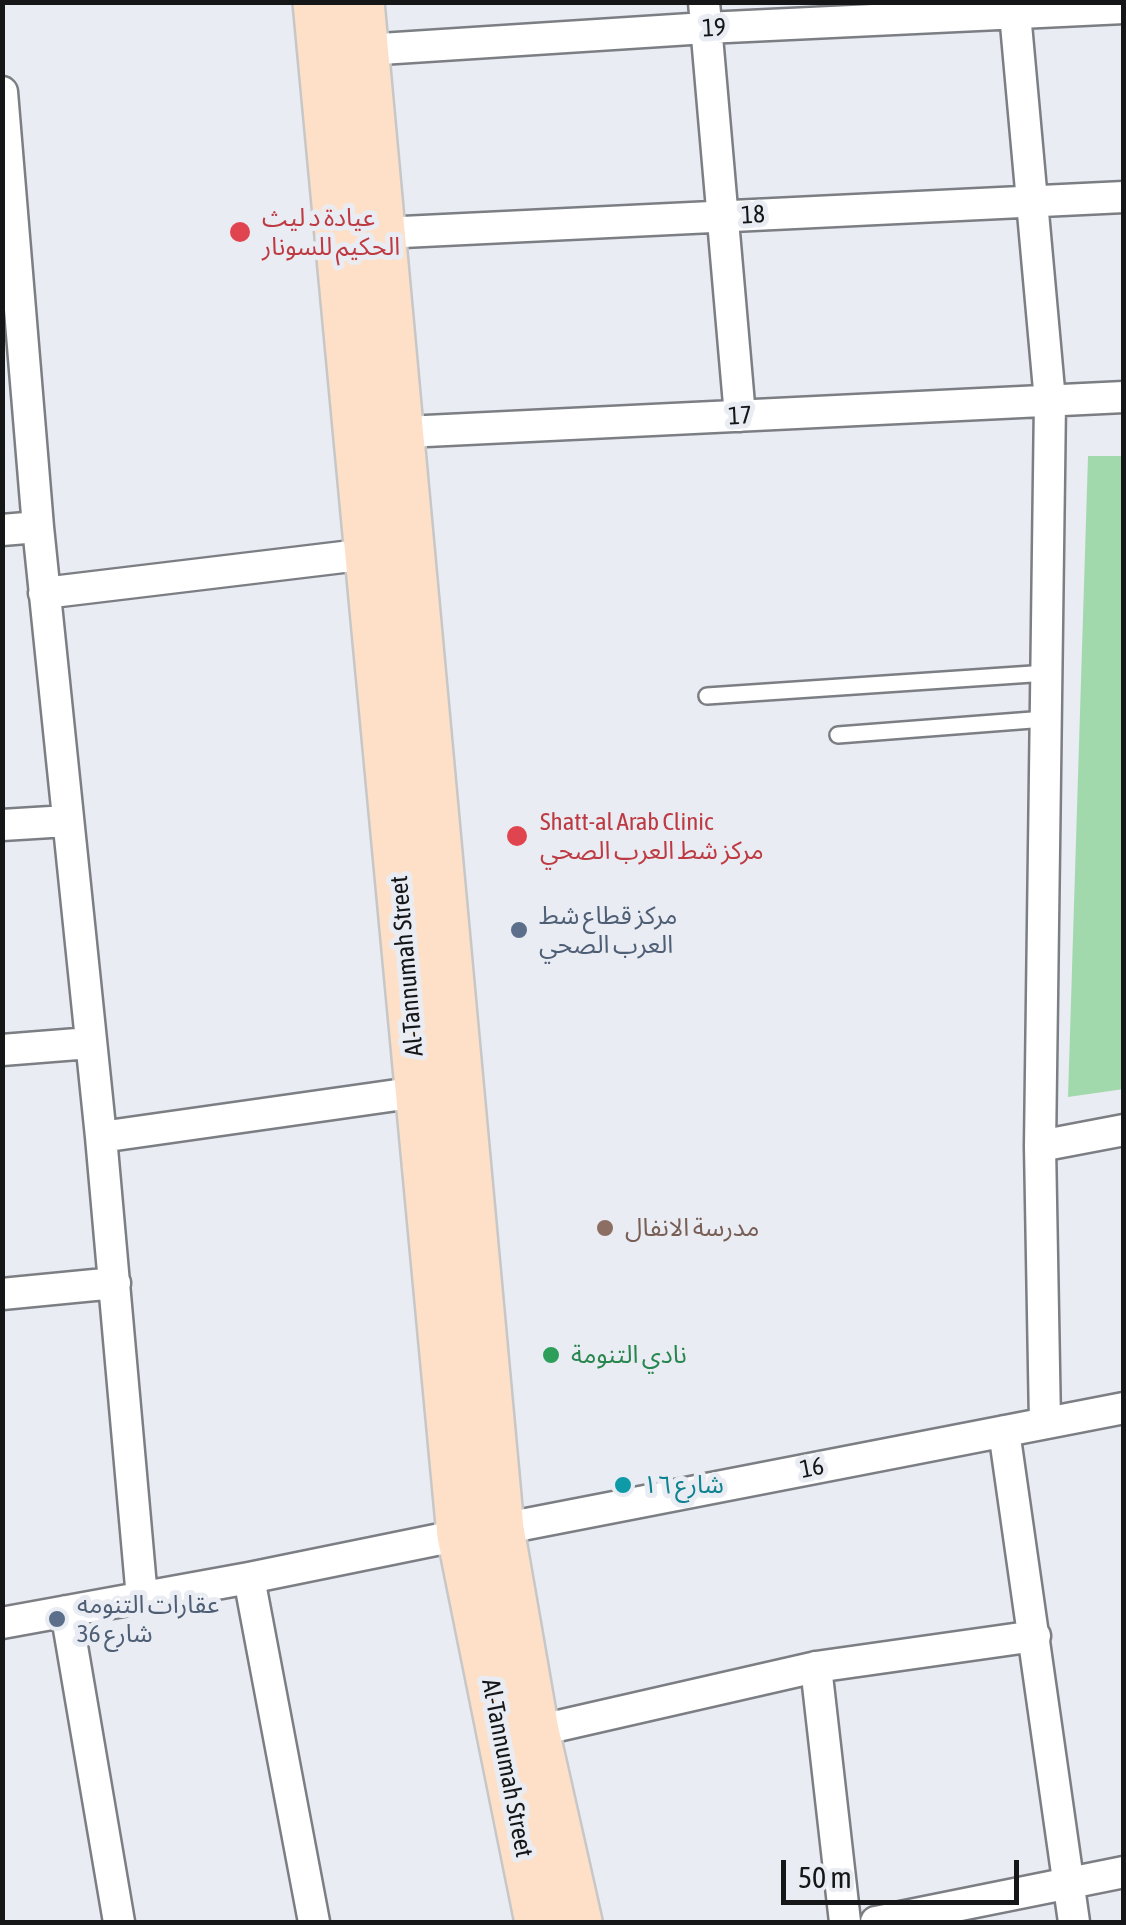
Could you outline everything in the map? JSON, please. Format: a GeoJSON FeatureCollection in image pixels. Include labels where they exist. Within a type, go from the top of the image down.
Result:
{"type":"FeatureCollection","features":[{"type":"Feature","properties":{"kind":"main road","name":"Al-Tannumah Street"},"geometry":{"type":"LineString","coordinates":[[316,2],[379,434],[480,1532],[536,1731],[579,1922]]}},
{"type":"Feature","properties":{"kind":"main road","name":"Al-Tannumah Street"},"geometry":{"type":"LineString","coordinates":[[361,2],[382,233],[379,434],[368,554],[418,1092],[538,1922]]}},
{"type":"Feature","properties":{"kind":"street"},"geometry":{"type":"LineString","coordinates":[[1014,8],[1050,401],[1040,1146],[1045,1423]]}},
{"type":"Feature","properties":{"kind":"street","name":"19"},"geometry":{"type":"LineString","coordinates":[[365,50],[705,15],[1124,8]]}},
{"type":"Feature","properties":{"kind":"street"},"geometry":{"type":"LineString","coordinates":[[705,15],[740,416]]}},
{"type":"Feature","properties":{"kind":"street"},"geometry":{"type":"LineString","coordinates":[[2,92],[8,245],[101,1137],[142,1598]]}},
{"type":"Feature","properties":{"kind":"street","name":"18"},"geometry":{"type":"LineString","coordinates":[[382,233],[1124,197]]}},
{"type":"Feature","properties":{"kind":"street","name":"17"},"geometry":{"type":"LineString","coordinates":[[379,434],[1124,397]]}},
{"type":"Feature","properties":{"kind":"street"},"geometry":{"type":"LineString","coordinates":[[2,530],[38,527]]}},
{"type":"Feature","properties":{"kind":"street"},"geometry":{"type":"LineString","coordinates":[[44,593],[368,554]]}},
{"type":"Feature","properties":{"kind":"street"},"geometry":{"type":"LineString","coordinates":[[2,825],[68,821]]}},
{"type":"Feature","properties":{"kind":"street"},"geometry":{"type":"LineString","coordinates":[[2,1050],[90,1043]]}},
{"type":"Feature","properties":{"kind":"street"},"geometry":{"type":"LineString","coordinates":[[101,1137],[418,1092]]}},
{"type":"Feature","properties":{"kind":"street"},"geometry":{"type":"LineString","coordinates":[[1040,1146],[1124,1130]]}},
{"type":"Feature","properties":{"kind":"street"},"geometry":{"type":"LineString","coordinates":[[2,1294],[114,1283]]}},
{"type":"Feature","properties":{"kind":"street","name":"16"},"geometry":{"type":"LineString","coordinates":[[2,1623],[1124,1408]]}},
{"type":"Feature","properties":{"kind":"street"},"geometry":{"type":"LineString","coordinates":[[1004,1431],[1074,1922]]}},
{"type":"Feature","properties":{"kind":"street"},"geometry":{"type":"LineString","coordinates":[[249,1578],[314,1922]]}},
{"type":"Feature","properties":{"kind":"street"},"geometry":{"type":"LineString","coordinates":[[66,1612],[119,1922]]}},
{"type":"Feature","properties":{"kind":"street"},"geometry":{"type":"LineString","coordinates":[[536,1731],[816,1667],[1035,1636]]}},
{"type":"Feature","properties":{"kind":"street"},"geometry":{"type":"LineString","coordinates":[[816,1667],[846,1922]]}},
{"type":"Feature","properties":{"kind":"street"},"geometry":{"type":"LineString","coordinates":[[876,1922],[1124,1872]]}},
{"type":"Feature","properties":{"kind":"lane"},"geometry":{"type":"LineString","coordinates":[[708,696],[1046,672]]}},
{"type":"Feature","properties":{"kind":"lane"},"geometry":{"type":"LineString","coordinates":[[838,735],[1045,719]]}},
{"type":"Feature","properties":{"kind":"green space"},"geometry":{"type":"Polygon","coordinates":[[[1088,456],[1123,456],[1124,1089],[1068,1097],[1088,456]]]}},
{"type":"Feature","properties":{"kind":"place","name":"عيادة د ليث الحكيم للسونار"},"geometry":{"type":"Point","coordinates":[240,232]}},
{"type":"Feature","properties":{"kind":"place","name":"Shatt-al Arab Clinic مركز شط العرب الصحي"},"geometry":{"type":"Point","coordinates":[517,836]}},
{"type":"Feature","properties":{"kind":"place","name":"مركز قطاع شط العرب الصحي"},"geometry":{"type":"Point","coordinates":[519,930]}},
{"type":"Feature","properties":{"kind":"place","name":"مدرسة الانفال"},"geometry":{"type":"Point","coordinates":[605,1228]}},
{"type":"Feature","properties":{"kind":"place","name":"نادي التنومة"},"geometry":{"type":"Point","coordinates":[551,1355]}},
{"type":"Feature","properties":{"kind":"place","name":"شارع ١٦"},"geometry":{"type":"Point","coordinates":[623,1485]}},
{"type":"Feature","properties":{"kind":"place","name":"عقارات التنومه شارع 36"},"geometry":{"type":"Point","coordinates":[57,1619]}}]}
